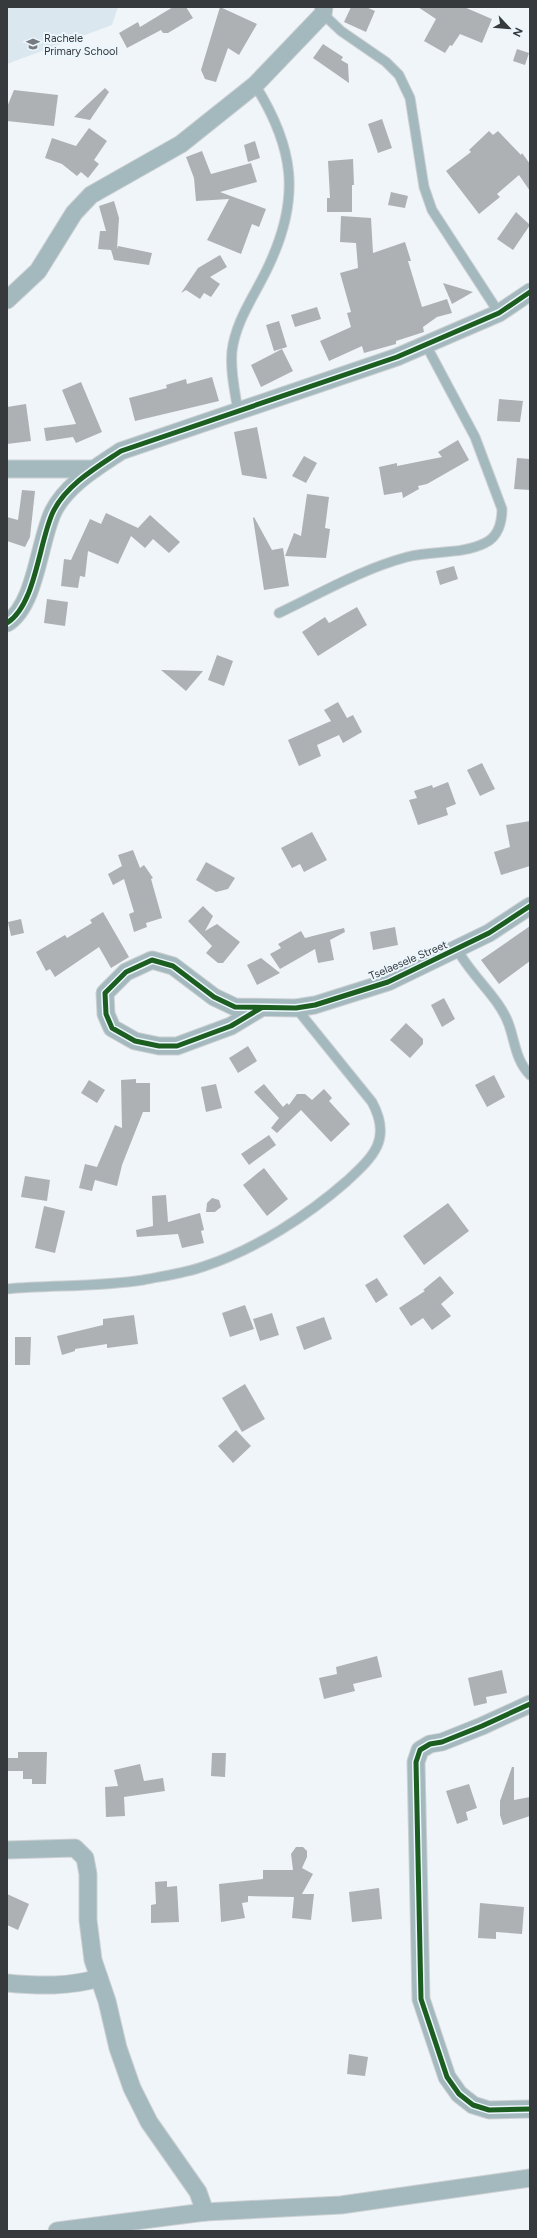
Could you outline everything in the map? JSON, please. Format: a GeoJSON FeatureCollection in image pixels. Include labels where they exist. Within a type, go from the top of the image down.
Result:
{"type":"FeatureCollection","features":[{"type":"Feature","properties":{"kind":"street"},"geometry":{"type":"LineString","coordinates":[[7,300],[38,271],[74,213],[91,195],[181,144],[255,85],[323,11]]}},
{"type":"Feature","properties":{"kind":"street"},"geometry":{"type":"LineString","coordinates":[[7,623],[23,605],[35,576],[54,512],[71,489],[94,469],[121,451],[397,357],[499,313],[530,292]]}},
{"type":"Feature","properties":{"kind":"street"},"geometry":{"type":"LineString","coordinates":[[7,469],[94,469]]}},
{"type":"Feature","properties":{"kind":"street","name":"Tselaesele Street"},"geometry":{"type":"LineString","coordinates":[[261,1008],[224,1028],[177,1046],[159,1046],[135,1041],[112,1028],[106,1014],[105,993],[126,972],[152,960],[173,966],[214,997],[235,1006],[296,1008],[315,1005],[388,982],[489,933],[530,906]]}},
{"type":"Feature","properties":{"kind":"street"},"geometry":{"type":"LineString","coordinates":[[530,1704],[453,1738],[430,1744],[420,1750],[416,1762],[421,1999],[447,2077],[459,2094],[473,2105],[489,2110],[530,2109]]}},
{"type":"Feature","properties":{"kind":"street"},"geometry":{"type":"LineString","coordinates":[[7,1850],[74,1848],[85,1858],[88,1874],[88,1920],[93,1960],[107,2001],[118,2048],[132,2088],[149,2122],[198,2192],[204,2212]]}},
{"type":"Feature","properties":{"kind":"street"},"geometry":{"type":"LineString","coordinates":[[7,1983],[59,1986],[81,1984],[99,1978]]}},
{"type":"Feature","properties":{"kind":"street"},"geometry":{"type":"LineString","coordinates":[[57,2231],[204,2212],[341,2205],[530,2178]]}},
{"type":"Feature","properties":{"kind":"lane"},"geometry":{"type":"LineString","coordinates":[[323,11],[341,31],[386,62],[399,75],[410,98],[424,186],[432,210],[499,313]]}},
{"type":"Feature","properties":{"kind":"lane"},"geometry":{"type":"LineString","coordinates":[[238,411],[233,378],[232,351],[240,320],[270,265],[286,218],[291,184],[286,150],[271,110],[255,85]]}},
{"type":"Feature","properties":{"kind":"lane"},"geometry":{"type":"LineString","coordinates":[[279,613],[371,568],[409,556],[473,548],[487,542],[497,532],[502,520],[502,509],[475,437],[426,345]]}},
{"type":"Feature","properties":{"kind":"lane"},"geometry":{"type":"LineString","coordinates":[[457,949],[465,964],[501,1010],[509,1023],[518,1058],[530,1075]]}},
{"type":"Feature","properties":{"kind":"lane"},"geometry":{"type":"LineString","coordinates":[[7,1289],[142,1280],[205,1266],[269,1237],[325,1200],[366,1164],[378,1150],[381,1129],[380,1116],[372,1102],[296,1008]]}},
{"type":"Feature","properties":{"kind":"shaded area","name":"Rachele Primary School"},"geometry":{"type":"Polygon","coordinates":[[[7,7],[118,7],[112,25],[7,64],[7,7]]]}},
{"type":"Feature","properties":{"kind":"building"},"geometry":{"type":"Polygon","coordinates":[[[173,7],[186,7],[193,18],[168,33],[163,33],[161,30],[127,48],[119,33],[138,22],[140,27],[173,7]]]}},
{"type":"Feature","properties":{"kind":"building"},"geometry":{"type":"Polygon","coordinates":[[[220,7],[257,24],[239,55],[228,48],[216,82],[205,79],[201,70],[220,7]]]}},
{"type":"Feature","properties":{"kind":"building"},"geometry":{"type":"Polygon","coordinates":[[[351,7],[366,7],[375,11],[366,32],[344,22],[351,7]]]}},
{"type":"Feature","properties":{"kind":"building"},"geometry":{"type":"Polygon","coordinates":[[[418,7],[464,7],[492,19],[482,43],[460,34],[445,53],[424,41],[436,19],[418,7]]]}},
{"type":"Feature","properties":{"kind":"building"},"geometry":{"type":"Polygon","coordinates":[[[323,44],[343,57],[341,60],[348,64],[349,83],[313,58],[323,44]]]}},
{"type":"Feature","properties":{"kind":"building"},"geometry":{"type":"Polygon","coordinates":[[[517,49],[529,53],[525,65],[513,61],[517,49]]]}},
{"type":"Feature","properties":{"kind":"building"},"geometry":{"type":"Polygon","coordinates":[[[105,88],[109,92],[90,120],[74,117],[105,88]]]}},
{"type":"Feature","properties":{"kind":"building"},"geometry":{"type":"Polygon","coordinates":[[[14,90],[58,95],[54,126],[7,121],[7,107],[14,90]]]}},
{"type":"Feature","properties":{"kind":"building"},"geometry":{"type":"Polygon","coordinates":[[[382,119],[392,148],[378,153],[368,124],[382,119]]]}},
{"type":"Feature","properties":{"kind":"building"},"geometry":{"type":"Polygon","coordinates":[[[89,128],[107,141],[94,160],[99,164],[88,178],[81,172],[77,176],[62,164],[45,158],[52,138],[76,146],[89,128]]]}},
{"type":"Feature","properties":{"kind":"building"},"geometry":{"type":"Polygon","coordinates":[[[489,131],[493,135],[498,131],[521,155],[522,153],[530,164],[530,191],[519,175],[497,194],[500,197],[479,214],[446,171],[471,152],[469,150],[489,131]]]}},
{"type":"Feature","properties":{"kind":"building"},"geometry":{"type":"Polygon","coordinates":[[[255,141],[260,158],[248,162],[244,145],[255,141]]]}},
{"type":"Feature","properties":{"kind":"building"},"geometry":{"type":"Polygon","coordinates":[[[202,151],[211,174],[251,163],[257,182],[220,192],[266,209],[259,227],[252,224],[241,254],[207,240],[229,199],[196,201],[194,178],[186,157],[202,151]]]}},
{"type":"Feature","properties":{"kind":"building"},"geometry":{"type":"Polygon","coordinates":[[[353,159],[354,185],[352,185],[352,212],[327,212],[327,198],[330,198],[328,161],[353,159]]]}},
{"type":"Feature","properties":{"kind":"building"},"geometry":{"type":"Polygon","coordinates":[[[391,192],[408,196],[405,208],[388,205],[391,192]]]}},
{"type":"Feature","properties":{"kind":"building"},"geometry":{"type":"Polygon","coordinates":[[[114,201],[119,218],[117,249],[118,246],[152,253],[149,265],[114,260],[111,250],[98,249],[100,231],[106,231],[99,206],[114,201]]]}},
{"type":"Feature","properties":{"kind":"building"},"geometry":{"type":"Polygon","coordinates":[[[516,212],[530,225],[513,250],[497,239],[516,212]]]}},
{"type":"Feature","properties":{"kind":"building"},"geometry":{"type":"Polygon","coordinates":[[[341,216],[371,218],[373,253],[405,242],[411,261],[408,261],[422,307],[447,299],[452,313],[437,317],[423,327],[424,332],[396,341],[396,344],[364,353],[362,346],[329,361],[320,341],[351,327],[347,313],[351,312],[340,273],[358,268],[356,243],[340,242],[341,216]]]}},
{"type":"Feature","properties":{"kind":"building"},"geometry":{"type":"Polygon","coordinates":[[[220,255],[227,267],[210,277],[220,284],[211,297],[204,293],[200,299],[186,290],[181,293],[198,268],[220,255]]]}},
{"type":"Feature","properties":{"kind":"building"},"geometry":{"type":"Polygon","coordinates":[[[443,283],[473,292],[452,304],[443,283]]]}},
{"type":"Feature","properties":{"kind":"building"},"geometry":{"type":"Polygon","coordinates":[[[317,307],[321,319],[295,327],[291,315],[317,307]]]}},
{"type":"Feature","properties":{"kind":"building"},"geometry":{"type":"Polygon","coordinates":[[[279,321],[287,347],[274,351],[266,325],[279,321]]]}},
{"type":"Feature","properties":{"kind":"building"},"geometry":{"type":"Polygon","coordinates":[[[282,349],[293,371],[261,387],[251,365],[282,349]]]}},
{"type":"Feature","properties":{"kind":"building"},"geometry":{"type":"Polygon","coordinates":[[[212,377],[219,401],[135,421],[129,398],[167,388],[166,385],[186,379],[187,384],[212,377]]]}},
{"type":"Feature","properties":{"kind":"building"},"geometry":{"type":"Polygon","coordinates":[[[81,382],[102,432],[76,443],[73,437],[46,441],[44,428],[76,424],[62,390],[81,382]]]}},
{"type":"Feature","properties":{"kind":"building"},"geometry":{"type":"Polygon","coordinates":[[[499,399],[523,401],[520,422],[497,421],[499,399]]]}},
{"type":"Feature","properties":{"kind":"building"},"geometry":{"type":"Polygon","coordinates":[[[26,404],[31,441],[7,444],[7,407],[26,404]]]}},
{"type":"Feature","properties":{"kind":"building"},"geometry":{"type":"Polygon","coordinates":[[[257,427],[267,479],[242,475],[234,432],[257,427]]]}},
{"type":"Feature","properties":{"kind":"building"},"geometry":{"type":"Polygon","coordinates":[[[458,440],[469,460],[427,484],[418,486],[419,489],[403,498],[402,492],[384,495],[379,467],[397,463],[397,466],[442,457],[438,452],[458,440]]]}},
{"type":"Feature","properties":{"kind":"building"},"geometry":{"type":"Polygon","coordinates":[[[304,456],[317,463],[306,483],[292,476],[304,456]]]}},
{"type":"Feature","properties":{"kind":"building"},"geometry":{"type":"Polygon","coordinates":[[[517,458],[530,459],[530,490],[514,489],[517,458]]]}},
{"type":"Feature","properties":{"kind":"building"},"geometry":{"type":"Polygon","coordinates":[[[22,490],[35,491],[30,537],[25,547],[7,541],[7,517],[18,520],[22,490]]]}},
{"type":"Feature","properties":{"kind":"building"},"geometry":{"type":"Polygon","coordinates":[[[307,494],[329,497],[325,528],[330,529],[326,558],[285,556],[294,533],[301,536],[307,494]]]}},
{"type":"Feature","properties":{"kind":"building"},"geometry":{"type":"Polygon","coordinates":[[[106,513],[138,528],[150,515],[180,542],[169,553],[153,539],[145,548],[131,536],[118,564],[88,551],[85,577],[80,576],[78,588],[61,586],[64,559],[71,560],[90,519],[101,524],[106,513]]]}},
{"type":"Feature","properties":{"kind":"building"},"geometry":{"type":"Polygon","coordinates":[[[254,517],[272,550],[283,548],[289,586],[264,590],[254,517]]]}},
{"type":"Feature","properties":{"kind":"building"},"geometry":{"type":"Polygon","coordinates":[[[454,566],[458,579],[440,585],[436,571],[454,566]]]}},
{"type":"Feature","properties":{"kind":"building"},"geometry":{"type":"Polygon","coordinates":[[[47,599],[68,602],[65,626],[44,623],[47,599]]]}},
{"type":"Feature","properties":{"kind":"building"},"geometry":{"type":"Polygon","coordinates":[[[357,607],[367,625],[318,656],[302,632],[325,617],[329,623],[357,607]]]}},
{"type":"Feature","properties":{"kind":"building"},"geometry":{"type":"Polygon","coordinates":[[[217,655],[233,661],[224,686],[208,680],[217,655]]]}},
{"type":"Feature","properties":{"kind":"building"},"geometry":{"type":"Polygon","coordinates":[[[161,670],[203,671],[186,691],[161,670]]]}},
{"type":"Feature","properties":{"kind":"building"},"geometry":{"type":"Polygon","coordinates":[[[338,702],[347,718],[353,715],[362,732],[343,743],[339,735],[317,745],[321,756],[299,766],[288,740],[331,721],[324,710],[338,702]]]}},
{"type":"Feature","properties":{"kind":"building"},"geometry":{"type":"Polygon","coordinates":[[[482,763],[495,789],[480,796],[467,770],[482,763]]]}},
{"type":"Feature","properties":{"kind":"building"},"geometry":{"type":"Polygon","coordinates":[[[448,782],[456,804],[446,808],[448,815],[418,825],[409,800],[417,798],[414,791],[432,785],[433,788],[448,782]]]}},
{"type":"Feature","properties":{"kind":"building"},"geometry":{"type":"Polygon","coordinates":[[[530,821],[530,866],[501,875],[494,852],[510,847],[506,825],[530,821]]]}},
{"type":"Feature","properties":{"kind":"building"},"geometry":{"type":"Polygon","coordinates":[[[312,832],[327,860],[304,872],[300,864],[292,868],[281,848],[312,832]]]}},
{"type":"Feature","properties":{"kind":"building"},"geometry":{"type":"Polygon","coordinates":[[[133,850],[140,868],[144,865],[153,878],[151,879],[162,918],[146,923],[147,927],[134,932],[129,914],[134,912],[124,879],[113,885],[108,874],[122,866],[118,855],[133,850]]]}},
{"type":"Feature","properties":{"kind":"building"},"geometry":{"type":"Polygon","coordinates":[[[206,862],[235,878],[228,889],[216,892],[196,880],[206,862]]]}},
{"type":"Feature","properties":{"kind":"building"},"geometry":{"type":"Polygon","coordinates":[[[203,906],[213,916],[205,931],[217,924],[240,942],[223,963],[218,963],[206,953],[212,946],[188,921],[203,906]]]}},
{"type":"Feature","properties":{"kind":"building"},"geometry":{"type":"Polygon","coordinates":[[[103,912],[129,957],[111,968],[99,947],[55,977],[50,969],[46,971],[36,952],[65,935],[67,938],[92,923],[90,920],[103,912]]]}},
{"type":"Feature","properties":{"kind":"building"},"geometry":{"type":"Polygon","coordinates":[[[21,919],[24,933],[11,936],[8,922],[21,919]]]}},
{"type":"Feature","properties":{"kind":"building"},"geometry":{"type":"Polygon","coordinates":[[[530,926],[530,961],[499,984],[481,960],[530,926]]]}},
{"type":"Feature","properties":{"kind":"building"},"geometry":{"type":"Polygon","coordinates":[[[395,927],[398,945],[373,950],[370,932],[395,927]]]}},
{"type":"Feature","properties":{"kind":"building"},"geometry":{"type":"Polygon","coordinates":[[[344,928],[345,932],[330,940],[334,960],[318,963],[315,949],[280,969],[270,954],[281,948],[278,944],[301,931],[305,938],[344,928]]]}},
{"type":"Feature","properties":{"kind":"building"},"geometry":{"type":"Polygon","coordinates":[[[261,958],[280,973],[257,985],[247,965],[261,958]]]}},
{"type":"Feature","properties":{"kind":"building"},"geometry":{"type":"Polygon","coordinates":[[[444,998],[455,1019],[442,1027],[431,1005],[444,998]]]}},
{"type":"Feature","properties":{"kind":"building"},"geometry":{"type":"Polygon","coordinates":[[[406,1023],[423,1039],[423,1044],[410,1058],[390,1040],[406,1023]]]}},
{"type":"Feature","properties":{"kind":"building"},"geometry":{"type":"Polygon","coordinates":[[[248,1046],[257,1061],[238,1073],[229,1058],[248,1046]]]}},
{"type":"Feature","properties":{"kind":"building"},"geometry":{"type":"Polygon","coordinates":[[[494,1075],[505,1097],[487,1107],[475,1085],[494,1075]]]}},
{"type":"Feature","properties":{"kind":"building"},"geometry":{"type":"Polygon","coordinates":[[[136,1079],[136,1083],[150,1083],[150,1112],[143,1112],[122,1165],[117,1186],[95,1180],[92,1191],[79,1188],[85,1164],[97,1167],[115,1125],[122,1128],[121,1080],[136,1079]]]}},
{"type":"Feature","properties":{"kind":"building"},"geometry":{"type":"Polygon","coordinates":[[[89,1080],[105,1090],[97,1103],[81,1093],[89,1080]]]}},
{"type":"Feature","properties":{"kind":"building"},"geometry":{"type":"Polygon","coordinates":[[[216,1084],[222,1108],[206,1112],[201,1087],[216,1084]]]}},
{"type":"Feature","properties":{"kind":"building"},"geometry":{"type":"Polygon","coordinates":[[[264,1084],[283,1107],[287,1103],[289,1105],[297,1094],[305,1094],[312,1100],[324,1089],[332,1098],[329,1101],[350,1124],[331,1142],[301,1110],[277,1133],[271,1128],[279,1118],[254,1092],[264,1084]]]}},
{"type":"Feature","properties":{"kind":"building"},"geometry":{"type":"Polygon","coordinates":[[[269,1135],[276,1145],[249,1165],[241,1154],[269,1135]]]}},
{"type":"Feature","properties":{"kind":"building"},"geometry":{"type":"Polygon","coordinates":[[[264,1168],[288,1199],[267,1216],[243,1185],[264,1168]]]}},
{"type":"Feature","properties":{"kind":"building"},"geometry":{"type":"Polygon","coordinates":[[[25,1176],[50,1180],[47,1201],[21,1197],[25,1176]]]}},
{"type":"Feature","properties":{"kind":"building"},"geometry":{"type":"Polygon","coordinates":[[[166,1195],[168,1222],[200,1213],[204,1230],[201,1231],[204,1243],[182,1248],[178,1234],[137,1237],[136,1230],[153,1226],[152,1196],[166,1195]]]}},
{"type":"Feature","properties":{"kind":"building"},"geometry":{"type":"Polygon","coordinates":[[[212,1198],[219,1200],[221,1207],[215,1212],[206,1212],[207,1203],[212,1198]]]}},
{"type":"Feature","properties":{"kind":"building"},"geometry":{"type":"Polygon","coordinates":[[[448,1203],[469,1231],[424,1265],[403,1236],[448,1203]]]}},
{"type":"Feature","properties":{"kind":"building"},"geometry":{"type":"Polygon","coordinates":[[[44,1206],[65,1211],[55,1253],[35,1248],[44,1206]]]}},
{"type":"Feature","properties":{"kind":"building"},"geometry":{"type":"Polygon","coordinates":[[[440,1276],[454,1293],[441,1304],[451,1316],[432,1330],[423,1318],[411,1326],[399,1308],[425,1291],[423,1290],[440,1276]]]}},
{"type":"Feature","properties":{"kind":"building"},"geometry":{"type":"Polygon","coordinates":[[[377,1278],[388,1295],[376,1303],[365,1285],[377,1278]]]}},
{"type":"Feature","properties":{"kind":"building"},"geometry":{"type":"Polygon","coordinates":[[[245,1305],[254,1329],[230,1337],[222,1313],[245,1305]]]}},
{"type":"Feature","properties":{"kind":"building"},"geometry":{"type":"Polygon","coordinates":[[[272,1313],[279,1335],[260,1341],[253,1319],[272,1313]]]}},
{"type":"Feature","properties":{"kind":"building"},"geometry":{"type":"Polygon","coordinates":[[[134,1315],[138,1344],[107,1348],[107,1344],[75,1349],[75,1351],[62,1355],[57,1336],[103,1325],[103,1319],[134,1315]]]}},
{"type":"Feature","properties":{"kind":"building"},"geometry":{"type":"Polygon","coordinates":[[[324,1317],[332,1339],[304,1350],[296,1327],[324,1317]]]}},
{"type":"Feature","properties":{"kind":"building"},"geometry":{"type":"Polygon","coordinates":[[[15,1337],[31,1337],[30,1365],[15,1365],[15,1337]]]}},
{"type":"Feature","properties":{"kind":"building"},"geometry":{"type":"Polygon","coordinates":[[[245,1384],[265,1419],[242,1432],[222,1398],[245,1384]]]}},
{"type":"Feature","properties":{"kind":"building"},"geometry":{"type":"Polygon","coordinates":[[[236,1430],[251,1446],[233,1463],[218,1446],[236,1430]]]}},
{"type":"Feature","properties":{"kind":"building"},"geometry":{"type":"Polygon","coordinates":[[[377,1656],[382,1677],[353,1684],[355,1691],[324,1699],[319,1678],[337,1674],[336,1667],[377,1656]]]}},
{"type":"Feature","properties":{"kind":"building"},"geometry":{"type":"Polygon","coordinates":[[[502,1670],[507,1693],[486,1697],[487,1703],[474,1706],[468,1678],[502,1670]]]}},
{"type":"Feature","properties":{"kind":"building"},"geometry":{"type":"Polygon","coordinates":[[[18,1752],[47,1752],[46,1784],[32,1784],[32,1779],[23,1779],[23,1771],[7,1771],[7,1758],[18,1758],[18,1752]]]}},
{"type":"Feature","properties":{"kind":"building"},"geometry":{"type":"Polygon","coordinates":[[[212,1753],[226,1753],[225,1777],[211,1776],[212,1753]]]}},
{"type":"Feature","properties":{"kind":"building"},"geometry":{"type":"Polygon","coordinates":[[[140,1764],[144,1781],[163,1778],[165,1791],[124,1797],[125,1816],[106,1817],[105,1787],[118,1786],[114,1770],[140,1764]]]}},
{"type":"Feature","properties":{"kind":"building"},"geometry":{"type":"Polygon","coordinates":[[[512,1767],[514,1767],[514,1800],[530,1797],[530,1816],[503,1825],[500,1815],[500,1801],[512,1767]]]}},
{"type":"Feature","properties":{"kind":"building"},"geometry":{"type":"Polygon","coordinates":[[[469,1784],[477,1808],[466,1812],[468,1820],[457,1824],[446,1791],[469,1784]]]}},
{"type":"Feature","properties":{"kind":"building"},"geometry":{"type":"Polygon","coordinates":[[[296,1847],[303,1847],[307,1851],[307,1857],[302,1868],[313,1874],[302,1894],[314,1894],[311,1920],[292,1918],[294,1897],[248,1896],[248,1902],[242,1903],[245,1918],[221,1922],[219,1884],[263,1879],[263,1870],[293,1870],[291,1854],[296,1847]]]}},
{"type":"Feature","properties":{"kind":"building"},"geometry":{"type":"Polygon","coordinates":[[[167,1881],[167,1887],[177,1886],[179,1922],[151,1923],[151,1905],[156,1904],[155,1882],[167,1881]]]}},
{"type":"Feature","properties":{"kind":"building"},"geometry":{"type":"Polygon","coordinates":[[[379,1888],[382,1919],[352,1922],[349,1892],[379,1888]]]}},
{"type":"Feature","properties":{"kind":"building"},"geometry":{"type":"Polygon","coordinates":[[[7,1894],[29,1904],[18,1930],[7,1925],[7,1894]]]}},
{"type":"Feature","properties":{"kind":"building"},"geometry":{"type":"Polygon","coordinates":[[[480,1903],[524,1907],[522,1934],[496,1932],[496,1939],[478,1938],[480,1903]]]}},
{"type":"Feature","properties":{"kind":"building"},"geometry":{"type":"Polygon","coordinates":[[[349,2054],[368,2057],[365,2076],[347,2074],[349,2054]]]}},
{"type":"Feature","properties":{"kind":"cycle path"},"geometry":{"type":"LineString","coordinates":[[7,623],[17,614],[31,588],[48,524],[53,512],[66,493],[83,477],[102,463],[121,451],[397,357],[499,313],[530,292]]}},
{"type":"Feature","properties":{"kind":"cycle path"},"geometry":{"type":"LineString","coordinates":[[261,1008],[231,1026],[177,1046],[159,1046],[135,1041],[112,1028],[106,1014],[105,993],[126,972],[152,960],[173,966],[214,997],[235,1007],[296,1008],[315,1005],[388,982],[489,933],[530,906]]}},
{"type":"Feature","properties":{"kind":"cycle path"},"geometry":{"type":"LineString","coordinates":[[530,1704],[482,1726],[442,1742],[430,1744],[420,1750],[416,1762],[421,1999],[447,2077],[459,2094],[473,2105],[489,2110],[530,2109]]}},
{"type":"Feature","properties":{"kind":"place","name":"Rachele Primary School"},"geometry":{"type":"Point","coordinates":[33,44]}}]}
